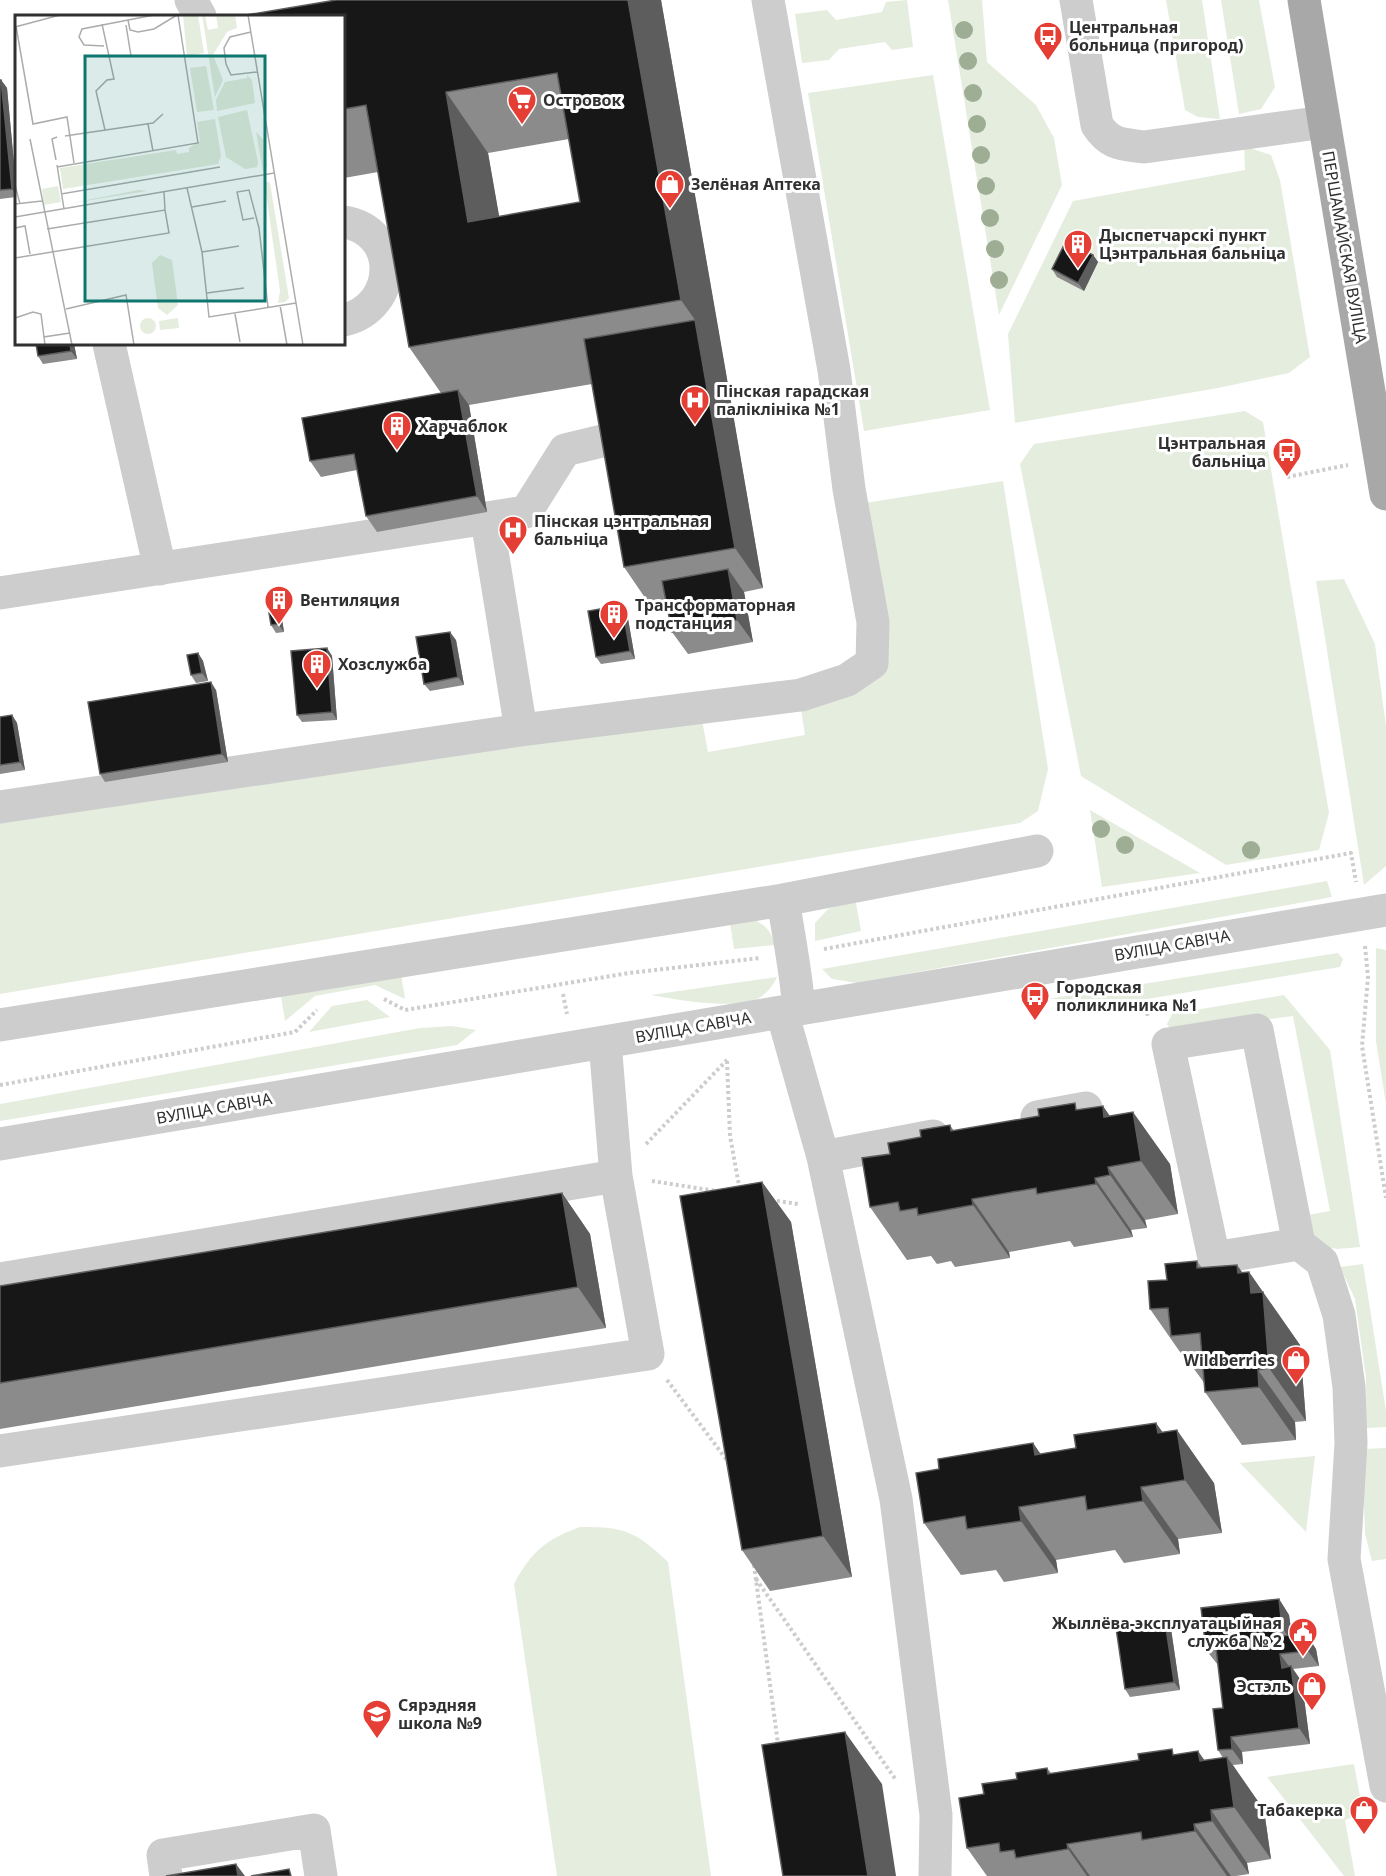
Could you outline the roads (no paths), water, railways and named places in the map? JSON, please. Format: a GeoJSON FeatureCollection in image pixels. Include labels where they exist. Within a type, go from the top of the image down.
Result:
{"type":"FeatureCollection","features":[{"type":"Feature","properties":{"kind":"main road","name":"ПЕРШАМАЙСКАЯ ВУЛІЦА"},"geometry":{"type":"LineString","coordinates":[[1304,0],[1386,494]]}},
{"type":"Feature","properties":{"kind":"street"},"geometry":{"type":"LineString","coordinates":[[191,0],[199,15]]}},
{"type":"Feature","properties":{"kind":"street"},"geometry":{"type":"LineString","coordinates":[[0,807],[521,730],[801,695],[847,680],[872,663],[873,622],[849,489],[834,370],[768,0]]}},
{"type":"Feature","properties":{"kind":"street"},"geometry":{"type":"LineString","coordinates":[[1076,0],[1097,125],[1106,138],[1121,144],[1144,147],[1324,122]]}},
{"type":"Feature","properties":{"kind":"street"},"geometry":{"type":"LineString","coordinates":[[345,222],[366,231],[377,242],[384,257],[387,273],[377,300],[367,311],[345,320]]}},
{"type":"Feature","properties":{"kind":"street"},"geometry":{"type":"LineString","coordinates":[[109,345],[160,569]]}},
{"type":"Feature","properties":{"kind":"street"},"geometry":{"type":"LineString","coordinates":[[0,593],[488,520],[526,512],[565,450],[602,441]]}},
{"type":"Feature","properties":{"kind":"street"},"geometry":{"type":"LineString","coordinates":[[488,520],[521,730]]}},
{"type":"Feature","properties":{"kind":"street"},"geometry":{"type":"LineString","coordinates":[[0,1025],[783,900],[1037,851]]}},
{"type":"Feature","properties":{"kind":"street"},"geometry":{"type":"LineString","coordinates":[[783,900],[791,954],[796,964],[790,1010],[896,1499],[936,1815],[935,1876]]}},
{"type":"Feature","properties":{"kind":"street","name":"ВУЛІЦА САВІЧА"},"geometry":{"type":"LineString","coordinates":[[0,1144],[1374,912]]}},
{"type":"Feature","properties":{"kind":"street"},"geometry":{"type":"LineString","coordinates":[[1299,1244],[1214,1258],[1168,1044],[1257,1030],[1299,1244],[1322,1262],[1339,1315],[1349,1387],[1351,1443],[1344,1559],[1386,1786]]}},
{"type":"Feature","properties":{"kind":"street"},"geometry":{"type":"LineString","coordinates":[[0,1451],[648,1354],[616,1176],[605,1042]]}},
{"type":"Feature","properties":{"kind":"street"},"geometry":{"type":"LineString","coordinates":[[1006,1123],[1086,1108]]}},
{"type":"Feature","properties":{"kind":"street"},"geometry":{"type":"LineString","coordinates":[[823,1157],[960,1131]]}},
{"type":"Feature","properties":{"kind":"street"},"geometry":{"type":"LineString","coordinates":[[0,1279],[616,1176]]}},
{"type":"Feature","properties":{"kind":"street"},"geometry":{"type":"LineString","coordinates":[[896,1499],[931,1494]]}},
{"type":"Feature","properties":{"kind":"street"},"geometry":{"type":"LineString","coordinates":[[936,1815],[971,1810]]}},
{"type":"Feature","properties":{"kind":"street"},"geometry":{"type":"LineString","coordinates":[[166,1876],[162,1855],[314,1830],[321,1876]]}},
{"type":"Feature","properties":{"kind":"place","name":"Центральная больница (пригород)"},"geometry":{"type":"Point","coordinates":[1048,62]}},
{"type":"Feature","properties":{"kind":"place","name":"Островок"},"geometry":{"type":"Point","coordinates":[522,126]}},
{"type":"Feature","properties":{"kind":"place","name":"Зелёная Аптека"},"geometry":{"type":"Point","coordinates":[670,210]}},
{"type":"Feature","properties":{"kind":"place","name":"Дыспетчарскі пункт Цэнтральная бальніца"},"geometry":{"type":"Point","coordinates":[1078,270]}},
{"type":"Feature","properties":{"kind":"place","name":"Пінская гарадская паліклініка №1"},"geometry":{"type":"Point","coordinates":[695,426]}},
{"type":"Feature","properties":{"kind":"place","name":"Харчаблок"},"geometry":{"type":"Point","coordinates":[397,452]}},
{"type":"Feature","properties":{"kind":"place","name":"Цэнтральная бальніца"},"geometry":{"type":"Point","coordinates":[1287,478]}},
{"type":"Feature","properties":{"kind":"place","name":"Пінская цэнтральная бальніца"},"geometry":{"type":"Point","coordinates":[513,556]}},
{"type":"Feature","properties":{"kind":"place","name":"Вентиляция"},"geometry":{"type":"Point","coordinates":[279,626]}},
{"type":"Feature","properties":{"kind":"place","name":"Трансформаторная подстанция"},"geometry":{"type":"Point","coordinates":[614,640]}},
{"type":"Feature","properties":{"kind":"place","name":"Хозслужба"},"geometry":{"type":"Point","coordinates":[317,690]}},
{"type":"Feature","properties":{"kind":"place","name":"Городская поликлиника №1"},"geometry":{"type":"Point","coordinates":[1035,1022]}},
{"type":"Feature","properties":{"kind":"place","name":"Wildberries"},"geometry":{"type":"Point","coordinates":[1296,1386]}},
{"type":"Feature","properties":{"kind":"place","name":"Жыллёва-эксплуатацыйная служба № 2"},"geometry":{"type":"Point","coordinates":[1303,1658]}},
{"type":"Feature","properties":{"kind":"place","name":"Эстэль"},"geometry":{"type":"Point","coordinates":[1312,1712]}},
{"type":"Feature","properties":{"kind":"place","name":"Сярэдняя школа №9"},"geometry":{"type":"Point","coordinates":[377,1740]}},
{"type":"Feature","properties":{"kind":"place","name":"Табакерка"},"geometry":{"type":"Point","coordinates":[1364,1836]}}]}
